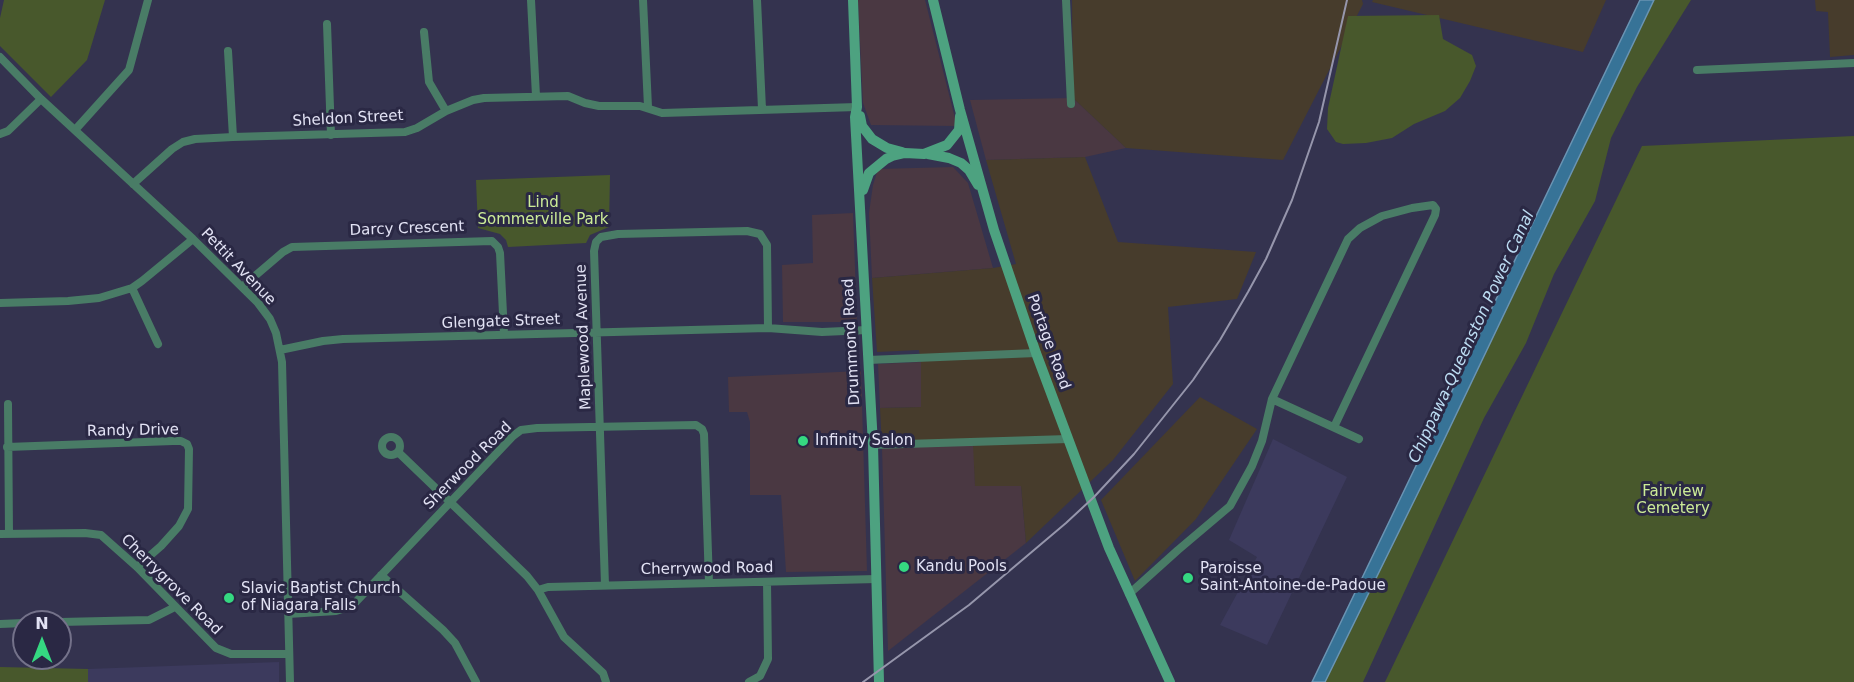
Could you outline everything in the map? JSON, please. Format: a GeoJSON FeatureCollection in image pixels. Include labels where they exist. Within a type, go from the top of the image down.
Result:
{"type":"FeatureCollection","features":[{"type":"Feature","properties":{"kind":"main road","name":"Drummond Road"},"geometry":{"type":"LineString","coordinates":[[853,0],[857,107],[855,117],[873,445],[879,682]]}},
{"type":"Feature","properties":{"kind":"main road","name":"Portage Road"},"geometry":{"type":"LineString","coordinates":[[933,0],[960,110],[994,230],[1036,353],[1109,548],[1170,682]]}},
{"type":"Feature","properties":{"kind":"main road"},"geometry":{"type":"LineString","coordinates":[[857,107],[862,126],[872,139],[887,148],[905,153],[949,158],[961,163],[969,170],[988,207]]}},
{"type":"Feature","properties":{"kind":"main road"},"geometry":{"type":"LineString","coordinates":[[924,154],[948,145],[954,138],[959,130],[960,110]]}},
{"type":"Feature","properties":{"kind":"main road"},"geometry":{"type":"LineString","coordinates":[[861,198],[869,172],[892,156],[905,153]]}},
{"type":"Feature","properties":{"kind":"street"},"geometry":{"type":"LineString","coordinates":[[75,130],[129,70],[148,0]]}},
{"type":"Feature","properties":{"kind":"street"},"geometry":{"type":"LineString","coordinates":[[531,0],[536,96]]}},
{"type":"Feature","properties":{"kind":"street"},"geometry":{"type":"LineString","coordinates":[[643,0],[648,107]]}},
{"type":"Feature","properties":{"kind":"street"},"geometry":{"type":"LineString","coordinates":[[757,0],[762,109]]}},
{"type":"Feature","properties":{"kind":"street"},"geometry":{"type":"LineString","coordinates":[[1066,0],[1071,104]]}},
{"type":"Feature","properties":{"kind":"street"},"geometry":{"type":"LineString","coordinates":[[327,24],[331,135]]}},
{"type":"Feature","properties":{"kind":"street"},"geometry":{"type":"LineString","coordinates":[[424,32],[429,81],[446,111]]}},
{"type":"Feature","properties":{"kind":"street"},"geometry":{"type":"LineString","coordinates":[[228,51],[233,137]]}},
{"type":"Feature","properties":{"kind":"street","name":"Pettit Avenue"},"geometry":{"type":"LineString","coordinates":[[0,57],[41,99],[193,239],[258,303],[270,319],[280,350],[290,682]]}},
{"type":"Feature","properties":{"kind":"street"},"geometry":{"type":"LineString","coordinates":[[1697,70],[1854,63]]}},
{"type":"Feature","properties":{"kind":"street","name":"Sheldon Street"},"geometry":{"type":"LineString","coordinates":[[133,184],[172,149],[183,142],[195,139],[405,132],[473,100],[568,96],[599,106],[630,105],[648,107],[662,112],[857,107]]}},
{"type":"Feature","properties":{"kind":"street"},"geometry":{"type":"LineString","coordinates":[[0,134],[8,131],[41,99]]}},
{"type":"Feature","properties":{"kind":"street"},"geometry":{"type":"LineString","coordinates":[[1129,594],[1230,506],[1252,466],[1262,441],[1272,399],[1348,239],[1360,228],[1382,216],[1433,205],[1436,208],[1436,215],[1334,427]]}},
{"type":"Feature","properties":{"kind":"street","name":"Maplewood Avenue"},"geometry":{"type":"LineString","coordinates":[[606,585],[594,251],[596,242],[601,237],[618,234],[747,231],[760,234],[766,245],[768,328]]}},
{"type":"Feature","properties":{"kind":"street"},"geometry":{"type":"LineString","coordinates":[[0,303],[99,298],[132,288],[193,239]]}},
{"type":"Feature","properties":{"kind":"street","name":"Darcy Crescent"},"geometry":{"type":"LineString","coordinates":[[242,287],[292,247],[492,241],[500,253],[504,334]]}},
{"type":"Feature","properties":{"kind":"street"},"geometry":{"type":"LineString","coordinates":[[132,288],[158,344]]}},
{"type":"Feature","properties":{"kind":"street","name":"Glengate Street"},"geometry":{"type":"LineString","coordinates":[[280,350],[343,339],[768,328],[822,332],[867,330]]}},
{"type":"Feature","properties":{"kind":"street"},"geometry":{"type":"LineString","coordinates":[[868,360],[1036,353]]}},
{"type":"Feature","properties":{"kind":"street"},"geometry":{"type":"LineString","coordinates":[[1272,399],[1359,439]]}},
{"type":"Feature","properties":{"kind":"street"},"geometry":{"type":"LineString","coordinates":[[8,404],[9,534]]}},
{"type":"Feature","properties":{"kind":"street","name":"Sherwood Road"},"geometry":{"type":"LineString","coordinates":[[288,614],[344,610],[352,606],[513,436],[521,430],[537,428],[696,425],[702,429],[709,583]]}},
{"type":"Feature","properties":{"kind":"street"},"geometry":{"type":"LineString","coordinates":[[873,445],[1068,439]]}},
{"type":"Feature","properties":{"kind":"street","name":"Randy Drive"},"geometry":{"type":"LineString","coordinates":[[8,447],[173,441],[187,444],[189,448],[189,498],[185,517],[161,546],[137,567]]}},
{"type":"Feature","properties":{"kind":"street"},"geometry":{"type":"LineString","coordinates":[[398,452],[527,576],[538,590],[564,637],[603,673],[606,682]]}},
{"type":"Feature","properties":{"kind":"street","name":"Cherrygrove Road"},"geometry":{"type":"LineString","coordinates":[[0,534],[86,532],[101,535],[137,567],[216,648],[231,654],[289,654]]}},
{"type":"Feature","properties":{"kind":"street"},"geometry":{"type":"LineString","coordinates":[[381,574],[443,630],[454,643],[476,682]]}},
{"type":"Feature","properties":{"kind":"street","name":"Cherrywood Road"},"geometry":{"type":"LineString","coordinates":[[538,590],[548,587],[606,585],[877,579]]}},
{"type":"Feature","properties":{"kind":"street"},"geometry":{"type":"LineString","coordinates":[[749,682],[759,676],[768,659],[767,582]]}},
{"type":"Feature","properties":{"kind":"street"},"geometry":{"type":"LineString","coordinates":[[72,622],[149,620],[175,607]]}},
{"type":"Feature","properties":{"kind":"shaded area"},"geometry":{"type":"Polygon","coordinates":[[[858,0],[925,0],[957,126],[871,125],[863,103],[858,0]]]}},
{"type":"Feature","properties":{"kind":"shaded area"},"geometry":{"type":"Polygon","coordinates":[[[1072,0],[1362,0],[1363,4],[1283,160],[1126,148],[1073,98],[1072,0]]]}},
{"type":"Feature","properties":{"kind":"shaded area"},"geometry":{"type":"Polygon","coordinates":[[[1373,0],[1606,0],[1583,52],[1372,2],[1373,0]]]}},
{"type":"Feature","properties":{"kind":"shaded area"},"geometry":{"type":"Polygon","coordinates":[[[1815,0],[1854,0],[1854,55],[1830,57],[1828,12],[1816,11],[1815,0]]]}},
{"type":"Feature","properties":{"kind":"shaded area"},"geometry":{"type":"Polygon","coordinates":[[[1073,98],[1126,148],[1085,157],[986,160],[970,100],[1073,98]]]}},
{"type":"Feature","properties":{"kind":"shaded area"},"geometry":{"type":"Polygon","coordinates":[[[1085,157],[1118,242],[1256,252],[1237,299],[1168,307],[1173,384],[1113,460],[1026,543],[1021,486],[975,486],[973,444],[882,448],[880,408],[921,407],[921,362],[919,350],[877,352],[872,278],[1016,264],[986,160],[1085,157]]]}},
{"type":"Feature","properties":{"kind":"shaded area"},"geometry":{"type":"Polygon","coordinates":[[[953,167],[968,183],[993,268],[872,278],[869,213],[878,169],[953,167]]]}},
{"type":"Feature","properties":{"kind":"shaded area"},"geometry":{"type":"Polygon","coordinates":[[[853,213],[857,322],[783,322],[782,265],[813,263],[812,215],[853,213]]]}},
{"type":"Feature","properties":{"kind":"shaded area"},"geometry":{"type":"Polygon","coordinates":[[[921,362],[922,407],[880,408],[878,364],[921,362]]]}},
{"type":"Feature","properties":{"kind":"shaded area"},"geometry":{"type":"Polygon","coordinates":[[[861,371],[867,571],[786,572],[781,495],[750,495],[750,422],[747,412],[729,412],[728,377],[861,371]]]}},
{"type":"Feature","properties":{"kind":"shaded area"},"geometry":{"type":"Polygon","coordinates":[[[1200,397],[1257,429],[1196,519],[1135,581],[1101,500],[1200,397]]]}},
{"type":"Feature","properties":{"kind":"shaded area"},"geometry":{"type":"Polygon","coordinates":[[[1273,439],[1347,477],[1267,645],[1220,625],[1257,557],[1229,540],[1273,439]]]}},
{"type":"Feature","properties":{"kind":"shaded area"},"geometry":{"type":"Polygon","coordinates":[[[974,444],[975,486],[1021,486],[1026,543],[888,651],[882,448],[974,444]]]}},
{"type":"Feature","properties":{"kind":"shaded area"},"geometry":{"type":"Polygon","coordinates":[[[279,662],[279,682],[88,682],[88,669],[279,662]]]}},
{"type":"Feature","properties":{"kind":"green space"},"geometry":{"type":"Polygon","coordinates":[[[4,0],[105,0],[87,60],[51,97],[0,46],[0,18],[4,0]]]}},
{"type":"Feature","properties":{"kind":"green space"},"geometry":{"type":"Polygon","coordinates":[[[1652,0],[1691,0],[1637,87],[1611,138],[1595,201],[1554,274],[1526,343],[1484,418],[1363,682],[1323,682],[1652,0]]]}},
{"type":"Feature","properties":{"kind":"green space"},"geometry":{"type":"Polygon","coordinates":[[[1439,15],[1443,39],[1472,55],[1476,66],[1460,98],[1445,111],[1414,124],[1392,138],[1366,143],[1336,142],[1327,129],[1328,108],[1348,16],[1439,15]]]}},
{"type":"Feature","properties":{"kind":"green space","name":"Fairview Cemetery"},"geometry":{"type":"Polygon","coordinates":[[[1854,136],[1854,682],[1385,682],[1642,146],[1854,136]]]}},
{"type":"Feature","properties":{"kind":"green space","name":"Lind Sommerville Park"},"geometry":{"type":"Polygon","coordinates":[[[610,175],[609,227],[590,235],[586,243],[508,247],[506,240],[500,234],[478,228],[476,180],[610,175]]]}},
{"type":"Feature","properties":{"kind":"green space"},"geometry":{"type":"Polygon","coordinates":[[[0,667],[12,667],[12,670],[88,669],[88,682],[0,682],[0,667]]]}},
{"type":"Feature","properties":{"kind":"water","name":"Chippawa-Queenston Power Canal"},"geometry":{"type":"Polygon","coordinates":[[[1640,0],[1654,0],[1443,442],[1325,682],[1312,682],[1640,0]]]}},
{"type":"Feature","properties":{"kind":"railway"},"geometry":{"type":"LineString","coordinates":[[863,682],[969,605],[1066,523],[1134,454],[1193,380],[1248,292],[1266,259],[1292,200],[1319,122],[1347,0]]}},
{"type":"Feature","properties":{"kind":"place","name":"Infinity Salon"},"geometry":{"type":"Point","coordinates":[803,441]}},
{"type":"Feature","properties":{"kind":"place","name":"Kandu Pools"},"geometry":{"type":"Point","coordinates":[904,567]}},
{"type":"Feature","properties":{"kind":"place","name":"Paroisse Saint-Antoine-de-Padoue"},"geometry":{"type":"Point","coordinates":[1188,578]}},
{"type":"Feature","properties":{"kind":"place","name":"Slavic Baptist Church of Niagara Falls"},"geometry":{"type":"Point","coordinates":[229,598]}}]}
